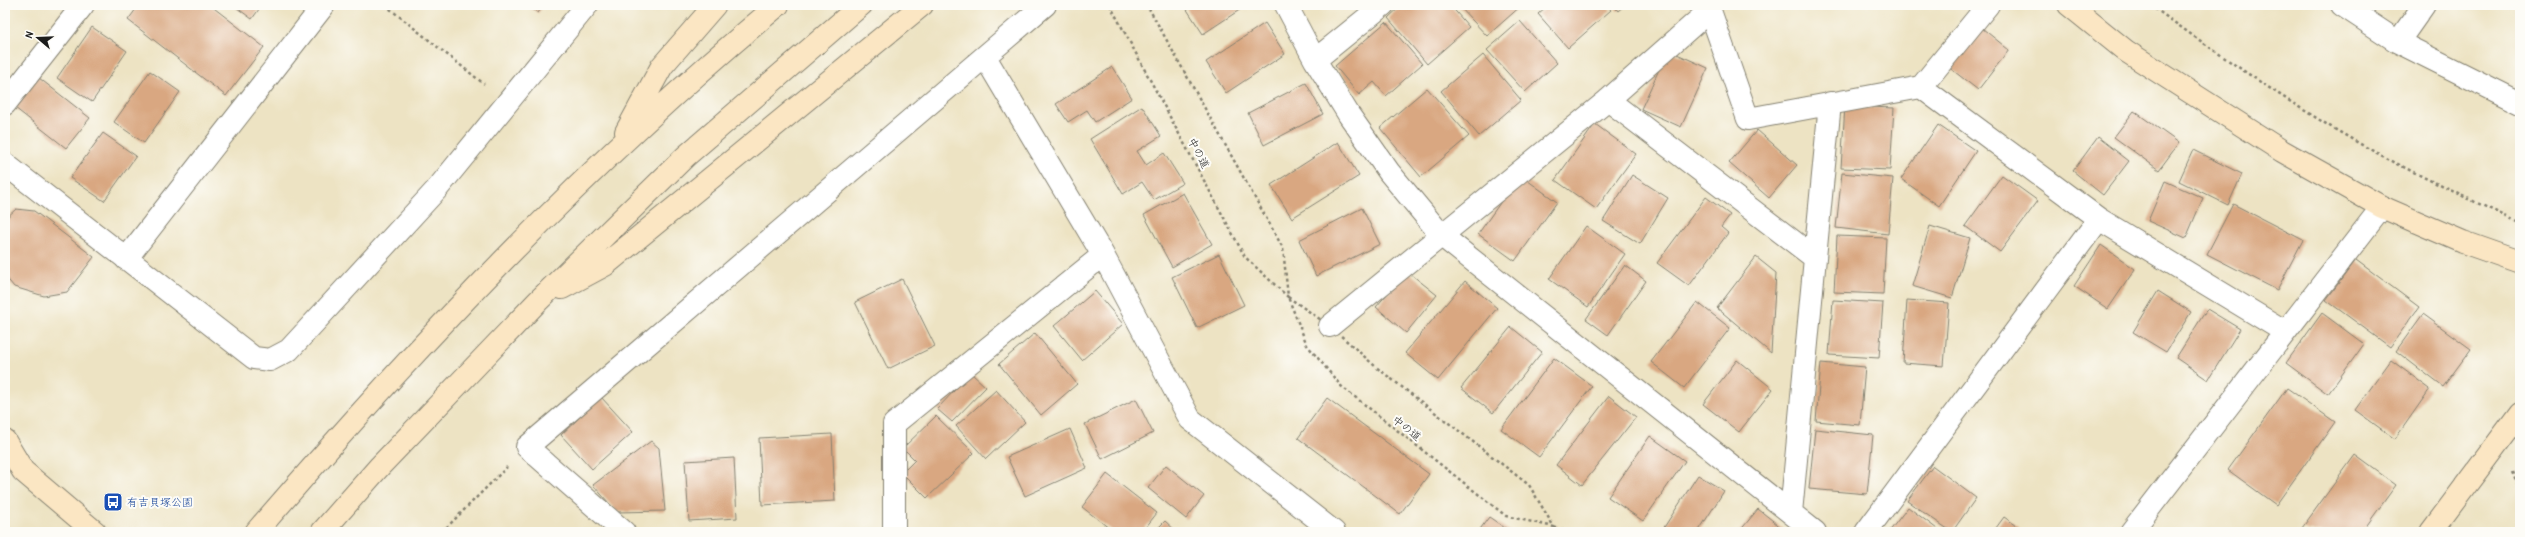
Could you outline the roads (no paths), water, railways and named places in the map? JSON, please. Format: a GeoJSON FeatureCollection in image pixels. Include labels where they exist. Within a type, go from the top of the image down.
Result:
{"type":"FeatureCollection","features":[{"type":"Feature","properties":{"kind":"street"},"geometry":{"type":"LineString","coordinates":[[5,104],[83,5]]}},
{"type":"Feature","properties":{"kind":"street"},"geometry":{"type":"LineString","coordinates":[[126,259],[324,5]]}},
{"type":"Feature","properties":{"kind":"street"},"geometry":{"type":"LineString","coordinates":[[5,164],[254,358],[270,360],[289,350],[437,189],[506,102],[587,5]]}},
{"type":"Feature","properties":{"kind":"street"},"geometry":{"type":"LineString","coordinates":[[618,147],[662,66],[715,5]]}},
{"type":"Feature","properties":{"kind":"street"},"geometry":{"type":"LineString","coordinates":[[256,532],[328,449],[494,271],[618,147],[719,54],[778,5]]}},
{"type":"Feature","properties":{"kind":"street"},"geometry":{"type":"LineString","coordinates":[[322,532],[380,466],[538,301],[686,156],[861,5]]}},
{"type":"Feature","properties":{"kind":"street"},"geometry":{"type":"LineString","coordinates":[[538,301],[605,265],[922,5]]}},
{"type":"Feature","properties":{"kind":"street"},"geometry":{"type":"LineString","coordinates":[[624,532],[527,448],[1045,5]]}},
{"type":"Feature","properties":{"kind":"street"},"geometry":{"type":"LineString","coordinates":[[1286,5],[1315,60],[1389,172],[1442,236],[1815,532]]}},
{"type":"Feature","properties":{"kind":"street"},"geometry":{"type":"LineString","coordinates":[[1315,60],[1383,5]]}},
{"type":"Feature","properties":{"kind":"street"},"geometry":{"type":"LineString","coordinates":[[1330,326],[1608,100],[1709,7],[1748,119],[1830,103],[1922,88],[1988,5]]}},
{"type":"Feature","properties":{"kind":"street"},"geometry":{"type":"LineString","coordinates":[[2069,5],[2126,51],[2282,151],[2382,207],[2463,242],[2520,262]]}},
{"type":"Feature","properties":{"kind":"street"},"geometry":{"type":"LineString","coordinates":[[2342,5],[2398,42],[2520,102]]}},
{"type":"Feature","properties":{"kind":"street"},"geometry":{"type":"LineString","coordinates":[[2398,42],[2424,5]]}},
{"type":"Feature","properties":{"kind":"street"},"geometry":{"type":"LineString","coordinates":[[985,57],[1103,255],[1190,419],[1334,532]]}},
{"type":"Feature","properties":{"kind":"street"},"geometry":{"type":"LineString","coordinates":[[1922,88],[2099,219],[2284,330]]}},
{"type":"Feature","properties":{"kind":"street"},"geometry":{"type":"LineString","coordinates":[[1608,100],[1815,258]]}},
{"type":"Feature","properties":{"kind":"street"},"geometry":{"type":"LineString","coordinates":[[1791,513],[1830,103]]}},
{"type":"Feature","properties":{"kind":"street"},"geometry":{"type":"LineString","coordinates":[[2131,532],[2284,330],[2382,207]]}},
{"type":"Feature","properties":{"kind":"street"},"geometry":{"type":"LineString","coordinates":[[1866,532],[2099,219]]}},
{"type":"Feature","properties":{"kind":"street"},"geometry":{"type":"LineString","coordinates":[[894,532],[894,424],[1103,255]]}},
{"type":"Feature","properties":{"kind":"street"},"geometry":{"type":"LineString","coordinates":[[2431,532],[2520,413]]}},
{"type":"Feature","properties":{"kind":"street"},"geometry":{"type":"LineString","coordinates":[[5,441],[14,469],[95,532]]}},
{"type":"Feature","properties":{"kind":"place","name":"有吉貝塚公園"},"geometry":{"type":"Point","coordinates":[113,502]}}]}
